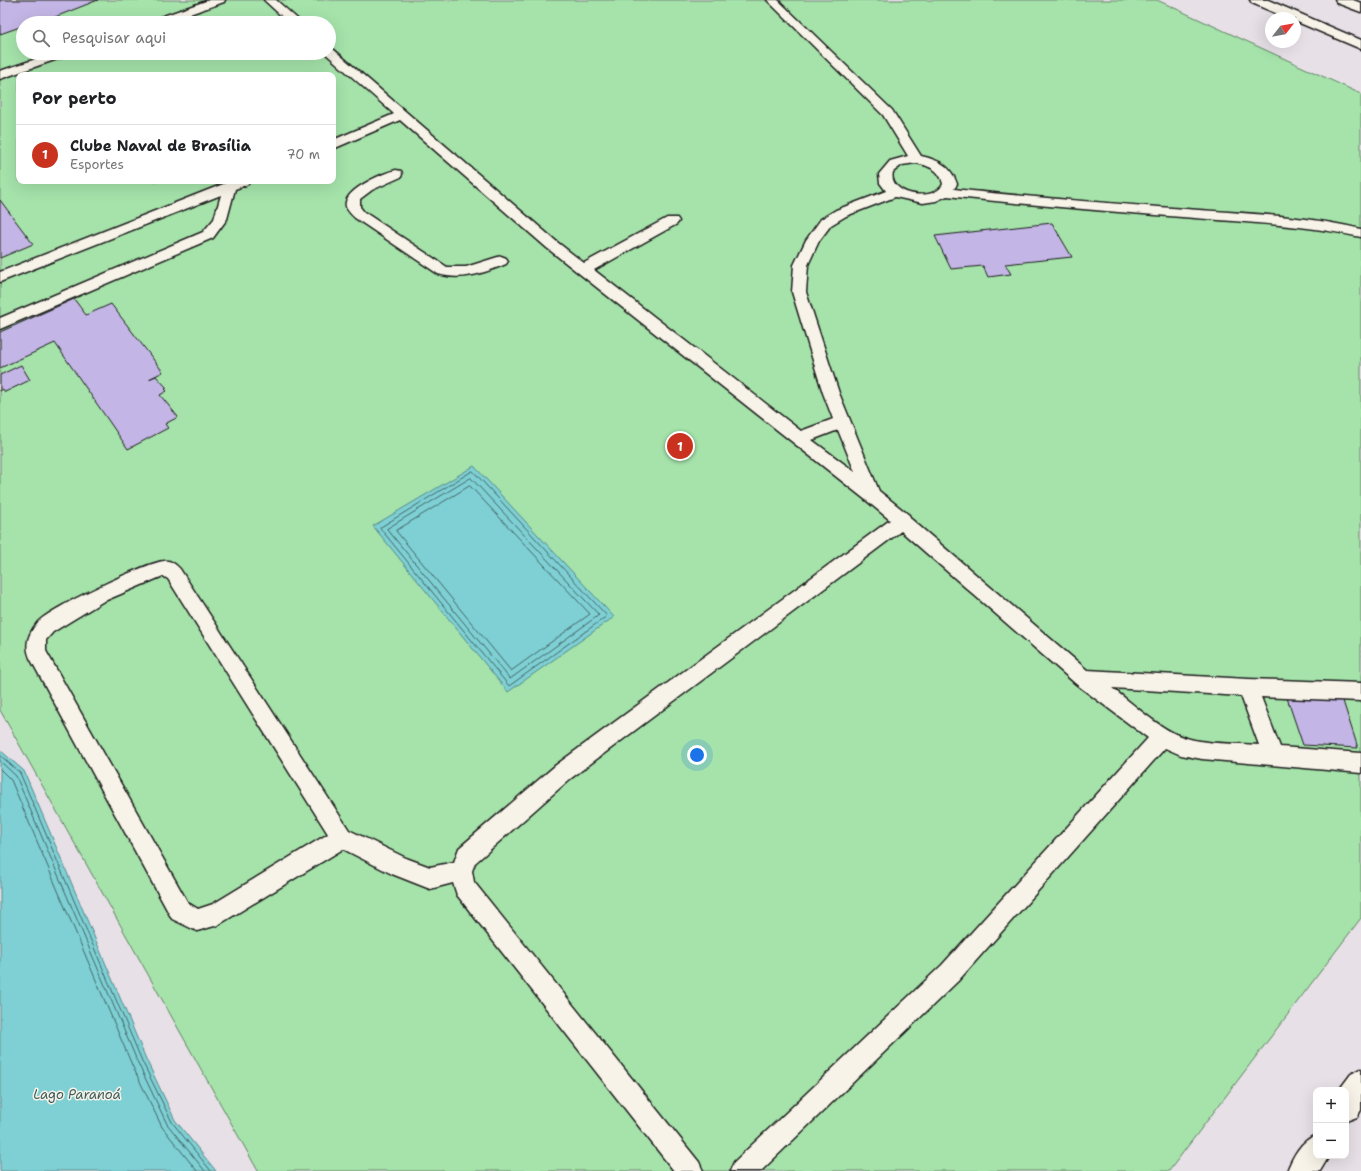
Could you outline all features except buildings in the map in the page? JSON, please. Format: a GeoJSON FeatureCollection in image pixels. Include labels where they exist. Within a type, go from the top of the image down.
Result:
{"type":"FeatureCollection","features":[{"type":"Feature","properties":{"kind":"main road"},"geometry":{"type":"LineString","coordinates":[[1257,0],[1361,45]]}},
{"type":"Feature","properties":{"kind":"main road"},"geometry":{"type":"LineString","coordinates":[[1342,0],[1361,8]]}},
{"type":"Feature","properties":{"kind":"main road"},"geometry":{"type":"LineString","coordinates":[[1349,1102],[1361,1084]]}},
{"type":"Feature","properties":{"kind":"main road"},"geometry":{"type":"LineString","coordinates":[[1302,1171],[1313,1154]]}},
{"type":"Feature","properties":{"kind":"lane"},"geometry":{"type":"LineString","coordinates":[[173,16],[220,0]]}},
{"type":"Feature","properties":{"kind":"lane"},"geometry":{"type":"LineString","coordinates":[[270,0],[288,16]]}},
{"type":"Feature","properties":{"kind":"lane"},"geometry":{"type":"LineString","coordinates":[[772,0],[888,113],[916,159]]}},
{"type":"Feature","properties":{"kind":"lane"},"geometry":{"type":"LineString","coordinates":[[336,57],[552,245],[903,520],[1083,678],[1162,736],[1181,746],[1202,750],[1361,763]]}},
{"type":"Feature","properties":{"kind":"lane"},"geometry":{"type":"LineString","coordinates":[[0,75],[44,60]]}},
{"type":"Feature","properties":{"kind":"lane"},"geometry":{"type":"LineString","coordinates":[[336,144],[403,114]]}},
{"type":"Feature","properties":{"kind":"lane"},"geometry":{"type":"LineString","coordinates":[[916,159],[930,162],[942,167],[949,176],[950,184],[945,192],[935,197],[922,199],[908,197],[896,192],[887,183],[885,174],[890,166],[901,160],[916,159]]}},
{"type":"Feature","properties":{"kind":"lane"},"geometry":{"type":"LineString","coordinates":[[396,174],[357,193],[352,200],[353,208],[362,217],[443,271],[459,274],[476,271],[501,261]]}},
{"type":"Feature","properties":{"kind":"lane"},"geometry":{"type":"LineString","coordinates":[[0,277],[235,184]]}},
{"type":"Feature","properties":{"kind":"lane"},"geometry":{"type":"LineString","coordinates":[[0,324],[208,235],[216,229],[221,221],[229,186]]}},
{"type":"Feature","properties":{"kind":"lane"},"geometry":{"type":"LineString","coordinates":[[873,496],[831,393],[800,292],[801,265],[813,240],[826,222],[841,213],[896,192]]}},
{"type":"Feature","properties":{"kind":"lane"},"geometry":{"type":"LineString","coordinates":[[945,192],[1024,201],[1292,222],[1348,229],[1361,233]]}},
{"type":"Feature","properties":{"kind":"lane"},"geometry":{"type":"LineString","coordinates":[[583,270],[672,221]]}},
{"type":"Feature","properties":{"kind":"lane"},"geometry":{"type":"LineString","coordinates":[[798,438],[842,422]]}},
{"type":"Feature","properties":{"kind":"lane"},"geometry":{"type":"LineString","coordinates":[[690,1171],[465,887],[461,871],[467,856],[563,772],[903,520]]}},
{"type":"Feature","properties":{"kind":"lane"},"geometry":{"type":"LineString","coordinates":[[342,836],[218,914],[197,920],[180,911],[37,652],[37,638],[46,626],[96,597],[155,570],[166,568],[174,574],[342,836],[400,866],[430,878],[461,871]]}},
{"type":"Feature","properties":{"kind":"lane"},"geometry":{"type":"LineString","coordinates":[[1083,678],[1248,688],[1361,692]]}},
{"type":"Feature","properties":{"kind":"lane"},"geometry":{"type":"LineString","coordinates":[[1248,688],[1273,756]]}},
{"type":"Feature","properties":{"kind":"lane"},"geometry":{"type":"LineString","coordinates":[[743,1171],[950,973],[1162,736]]}},
{"type":"Feature","properties":{"kind":"green space"},"geometry":{"type":"Polygon","coordinates":[[[0,0],[1157,0],[1361,94],[1361,918],[1169,1171],[258,1171],[0,710],[0,0]]]}},
{"type":"Feature","properties":{"kind":"water"},"geometry":{"type":"Polygon","coordinates":[[[474,466],[614,617],[508,692],[373,526],[474,466]]]}},
{"type":"Feature","properties":{"kind":"water","name":"Lago Paranoá"},"geometry":{"type":"Polygon","coordinates":[[[0,750],[24,771],[146,1059],[175,1120],[216,1171],[0,1171],[0,750]]]}},
{"type":"Feature","properties":{"kind":"place","name":"Clube Naval de Brasília"},"geometry":{"type":"Point","coordinates":[680,446]}}]}
